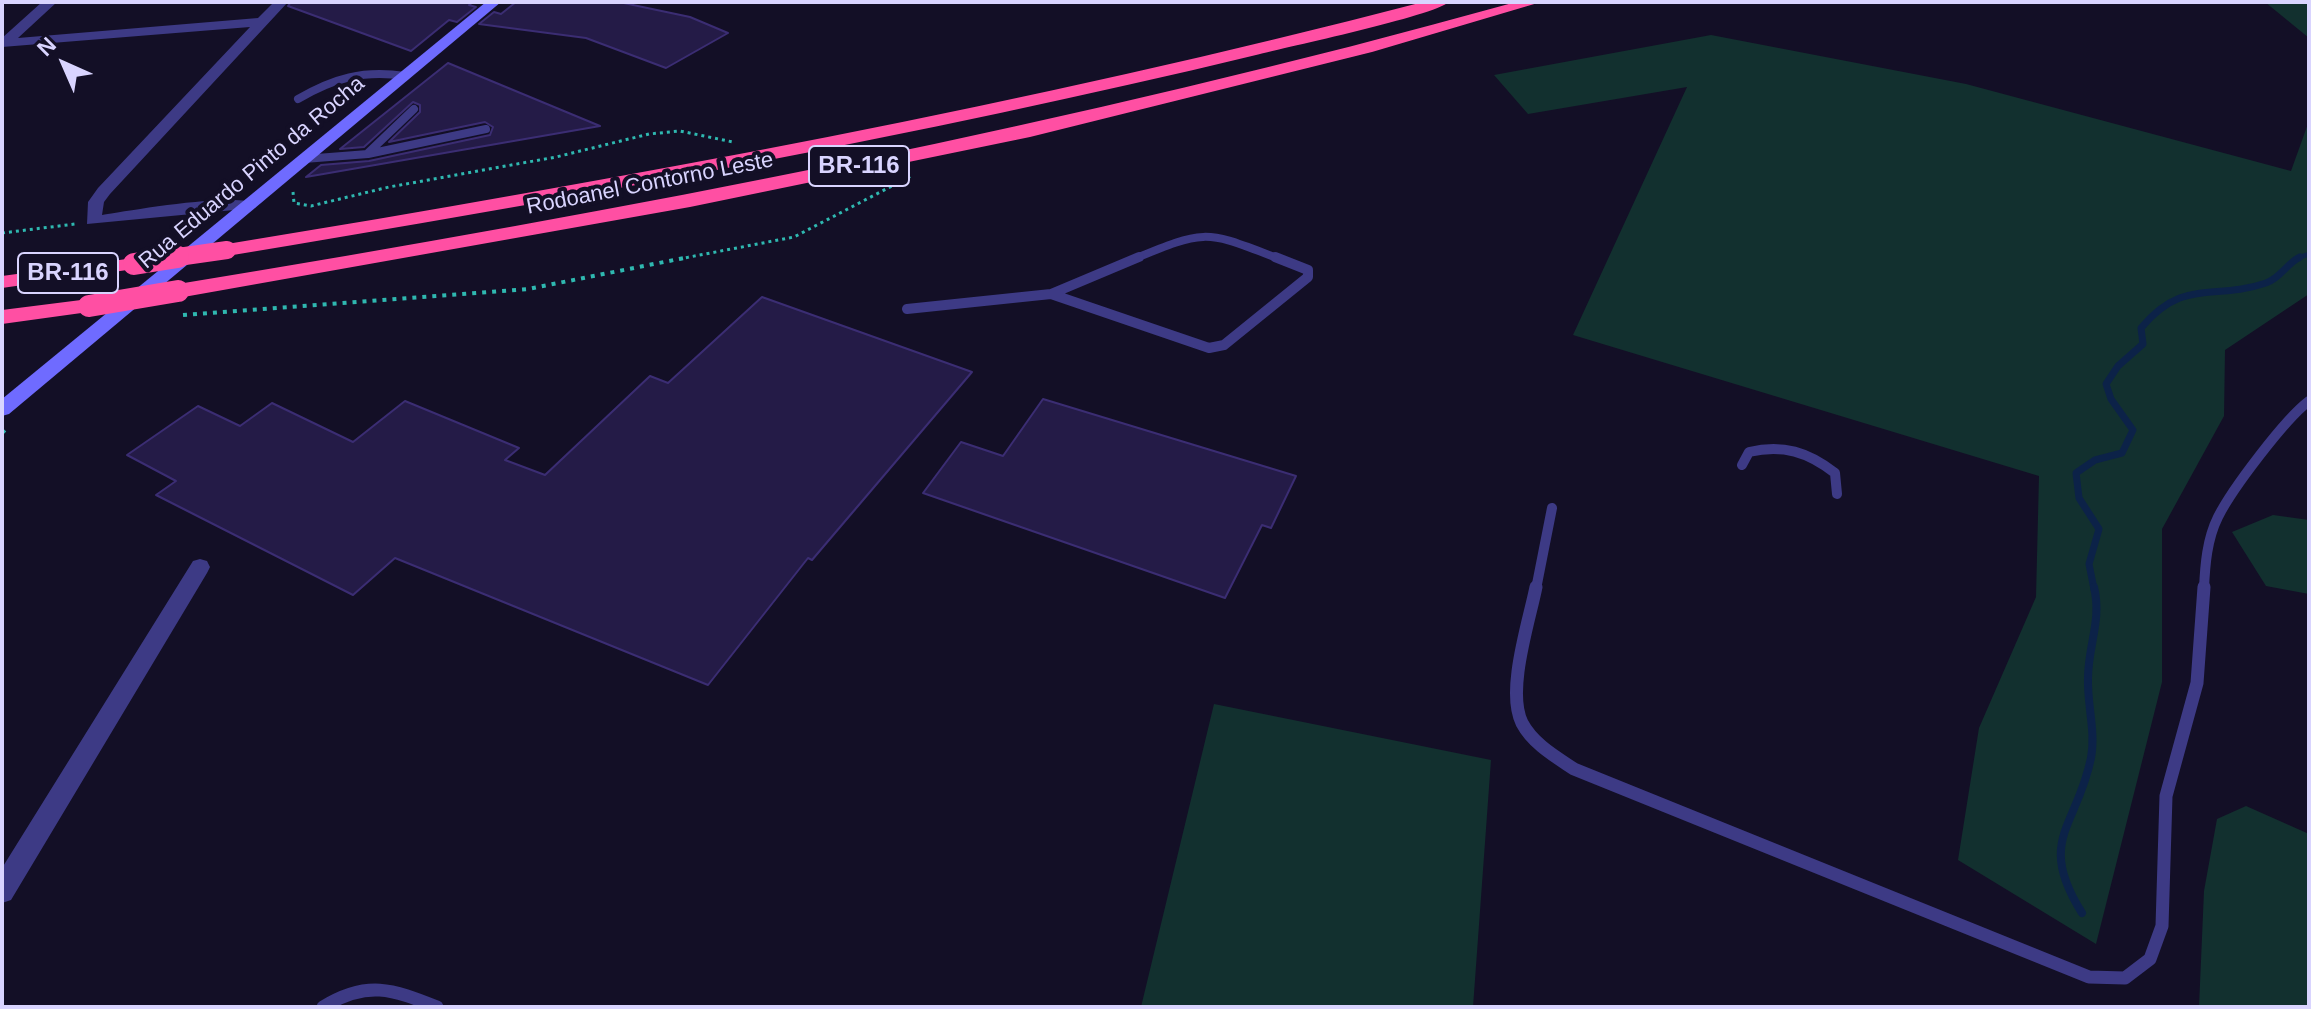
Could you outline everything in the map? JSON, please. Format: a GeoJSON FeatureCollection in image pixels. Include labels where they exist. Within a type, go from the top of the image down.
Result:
{"type":"FeatureCollection","features":[{"type":"Feature","properties":{"kind":"highway","name":"Rodoanel Contorno Leste"},"geometry":{"type":"LineString","coordinates":[[2,282],[227,250],[560,196],[776,154],[1107,84],[1441,2]]}},
{"type":"Feature","properties":{"kind":"highway","name":"Rodoanel Contorno Leste"},"geometry":{"type":"LineString","coordinates":[[2,317],[89,306],[568,225],[792,181],[1178,95],[1533,2]]}},
{"type":"Feature","properties":{"kind":"main road","name":"Rua Eduardo Pinto da Rocha"},"geometry":{"type":"LineString","coordinates":[[2,409],[494,2]]}},
{"type":"Feature","properties":{"kind":"street"},"geometry":{"type":"LineString","coordinates":[[3,43],[50,2]]}},
{"type":"Feature","properties":{"kind":"street"},"geometry":{"type":"LineString","coordinates":[[249,205],[203,206],[93,221],[96,202],[104,191],[281,2]]}},
{"type":"Feature","properties":{"kind":"street"},"geometry":{"type":"LineString","coordinates":[[3,43],[262,22]]}},
{"type":"Feature","properties":{"kind":"street"},"geometry":{"type":"LineString","coordinates":[[2,891],[200,567]]}},
{"type":"Feature","properties":{"kind":"lane"},"geometry":{"type":"LineString","coordinates":[[298,99],[345,74],[371,72],[405,76]]}},
{"type":"Feature","properties":{"kind":"lane"},"geometry":{"type":"LineString","coordinates":[[368,154],[414,109]]}},
{"type":"Feature","properties":{"kind":"lane"},"geometry":{"type":"LineString","coordinates":[[304,159],[368,154],[486,129]]}},
{"type":"Feature","properties":{"kind":"lane"},"geometry":{"type":"LineString","coordinates":[[907,309],[1051,294],[1190,236],[1216,235],[1308,270],[1308,277],[1236,336],[1224,345],[1209,348],[1051,294]]}},
{"type":"Feature","properties":{"kind":"lane"},"geometry":{"type":"LineString","coordinates":[[1552,508],[1516,689],[1522,723],[1544,749],[1574,769],[2089,977],[2125,978],[2150,959],[2162,926],[2166,796],[2197,683],[2206,554],[2218,517],[2291,414],[2309,401]]}},
{"type":"Feature","properties":{"kind":"lane"},"geometry":{"type":"LineString","coordinates":[[1742,465],[1749,452],[1768,447],[1794,449],[1819,459],[1835,473],[1837,494]]}},
{"type":"Feature","properties":{"kind":"lane"},"geometry":{"type":"LineString","coordinates":[[323,1007],[346,993],[385,986],[437,1007]]}},
{"type":"Feature","properties":{"kind":"path"},"geometry":{"type":"LineString","coordinates":[[249,205],[281,191],[295,192],[294,203],[299,207],[311,206],[389,187],[556,157],[649,134],[680,131],[776,154]]}},
{"type":"Feature","properties":{"kind":"path"},"geometry":{"type":"LineString","coordinates":[[173,316],[528,289],[794,237],[926,168]]}},
{"type":"Feature","properties":{"kind":"path"},"geometry":{"type":"LineString","coordinates":[[2,233],[93,221]]}},
{"type":"Feature","properties":{"kind":"green space"},"geometry":{"type":"Polygon","coordinates":[[[2265,2],[2309,2],[2309,38],[2265,2]]]}},
{"type":"Feature","properties":{"kind":"green space"},"geometry":{"type":"Polygon","coordinates":[[[1711,35],[1966,84],[2291,171],[2309,121],[2309,294],[2225,350],[2224,416],[2162,529],[2162,682],[2096,944],[1958,860],[1979,728],[2036,597],[2039,476],[1573,335],[1687,87],[1528,114],[1494,75],[1711,35]]]}},
{"type":"Feature","properties":{"kind":"green space"},"geometry":{"type":"Polygon","coordinates":[[[2273,515],[2309,520],[2309,594],[2266,586],[2232,532],[2273,515]]]}},
{"type":"Feature","properties":{"kind":"green space"},"geometry":{"type":"Polygon","coordinates":[[[1214,704],[1491,760],[1473,1007],[1141,1007],[1214,704]]]}},
{"type":"Feature","properties":{"kind":"green space"},"geometry":{"type":"Polygon","coordinates":[[[2246,806],[2309,834],[2309,1007],[2199,1007],[2204,891],[2217,819],[2246,806]]]}},
{"type":"Feature","properties":{"kind":"building"},"geometry":{"type":"Polygon","coordinates":[[[291,2],[473,2],[469,5],[476,7],[457,22],[449,20],[411,51],[288,6],[291,2]]]}},
{"type":"Feature","properties":{"kind":"building"},"geometry":{"type":"Polygon","coordinates":[[[516,2],[619,2],[690,17],[728,33],[666,68],[586,38],[479,24],[494,12],[501,14],[516,2]]]}},
{"type":"Feature","properties":{"kind":"building"},"geometry":{"type":"Polygon","coordinates":[[[448,63],[600,126],[306,177],[321,165],[369,161],[490,135],[493,127],[485,122],[389,142],[420,112],[420,105],[413,102],[364,147],[340,149],[448,63]]]}},
{"type":"Feature","properties":{"kind":"building"},"geometry":{"type":"Polygon","coordinates":[[[762,297],[972,372],[812,560],[808,558],[708,685],[395,558],[353,595],[156,495],[176,481],[127,455],[198,406],[240,426],[272,403],[353,442],[405,401],[519,448],[505,460],[545,475],[650,376],[668,383],[762,297]]]}},
{"type":"Feature","properties":{"kind":"building"},"geometry":{"type":"Polygon","coordinates":[[[1043,399],[1296,476],[1271,528],[1262,525],[1225,598],[923,493],[961,442],[1003,456],[1043,399]]]}},
{"type":"Feature","properties":{"kind":"waterway"},"geometry":{"type":"LineString","coordinates":[[2299,257],[2309,254]]}},
{"type":"Feature","properties":{"kind":"waterway"},"geometry":{"type":"LineString","coordinates":[[2094,589],[2089,564],[2099,529],[2079,498],[2076,473],[2095,460],[2122,453],[2133,430],[2111,399],[2106,384],[2118,366],[2143,344],[2141,328],[2171,302],[2185,296],[2266,283],[2299,257]]}},
{"type":"Feature","properties":{"kind":"waterway"},"geometry":{"type":"LineString","coordinates":[[2295,259],[2299,257]]}},
{"type":"Feature","properties":{"kind":"waterway"},"geometry":{"type":"LineString","coordinates":[[2082,913],[2062,868],[2061,850],[2091,758],[2088,678],[2096,622],[2094,587]]}}]}
